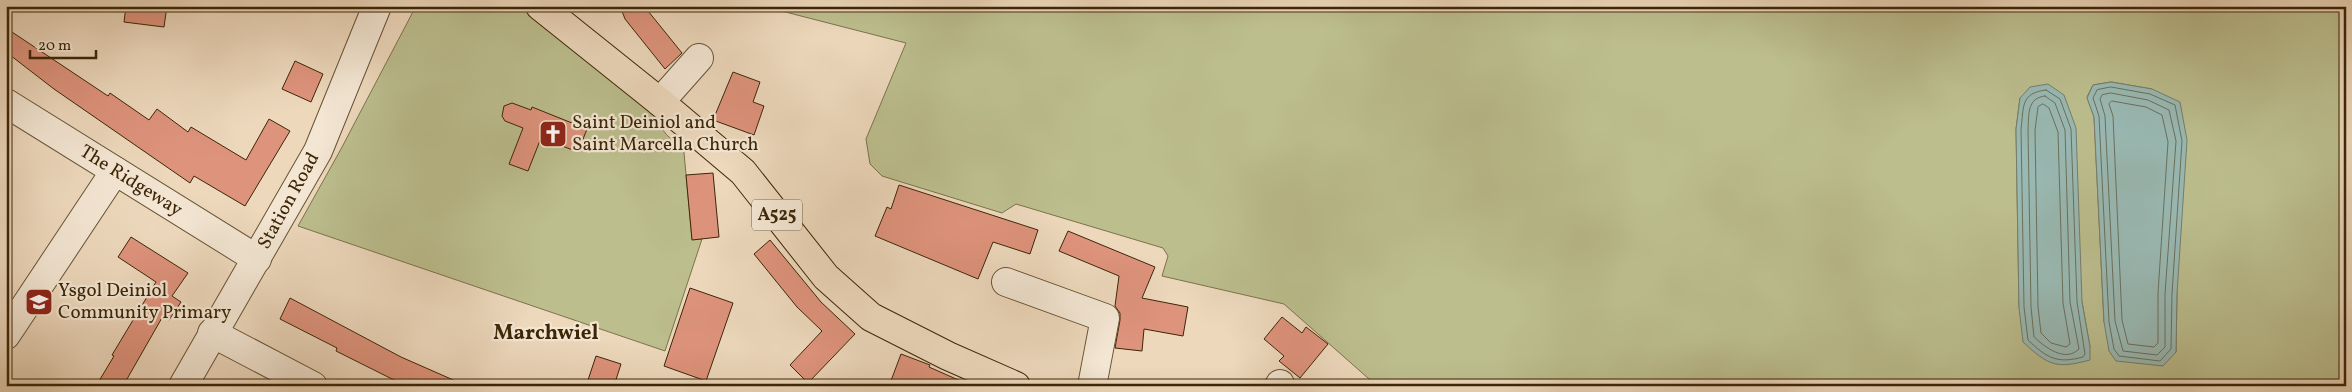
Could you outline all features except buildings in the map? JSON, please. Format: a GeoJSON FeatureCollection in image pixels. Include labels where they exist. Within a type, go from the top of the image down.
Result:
{"type":"FeatureCollection","features":[{"type":"Feature","properties":{"kind":"main road","name":"A525"},"geometry":{"type":"LineString","coordinates":[[551,9],[743,172],[826,277],[871,316],[948,356],[1016,386]]}},
{"type":"Feature","properties":{"kind":"street","name":"Station Road"},"geometry":{"type":"LineString","coordinates":[[183,386],[212,332],[257,259],[318,151],[377,6]]}},
{"type":"Feature","properties":{"kind":"street"},"geometry":{"type":"LineString","coordinates":[[660,102],[699,58]]}},
{"type":"Feature","properties":{"kind":"street","name":"The Ridgeway"},"geometry":{"type":"LineString","coordinates":[[6,103],[257,259]]}},
{"type":"Feature","properties":{"kind":"street"},"geometry":{"type":"LineString","coordinates":[[6,335],[115,171]]}},
{"type":"Feature","properties":{"kind":"street"},"geometry":{"type":"LineString","coordinates":[[1006,282],[1105,318],[1092,386]]}},
{"type":"Feature","properties":{"kind":"street"},"geometry":{"type":"LineString","coordinates":[[212,332],[313,386]]}},
{"type":"Feature","properties":{"kind":"green space"},"geometry":{"type":"Polygon","coordinates":[[[416,6],[517,6],[530,12],[660,118],[662,128],[667,135],[673,140],[683,142],[692,239],[702,239],[665,351],[298,226],[416,6]]]}},
{"type":"Feature","properties":{"kind":"green space"},"geometry":{"type":"Polygon","coordinates":[[[762,6],[2346,6],[2346,386],[1377,386],[1284,304],[1162,276],[1168,256],[1163,248],[1016,204],[1002,213],[882,176],[870,164],[866,139],[906,43],[762,6]],[[2111,82],[2093,85],[2087,97],[2094,117],[2104,322],[2176,352],[2177,294],[2152,89],[2111,82]],[[2020,98],[2016,129],[2019,308],[2090,347],[2082,302],[2020,98]]]}},
{"type":"Feature","properties":{"kind":"water"},"geometry":{"type":"Polygon","coordinates":[[[2111,82],[2152,89],[2180,102],[2187,140],[2177,294],[2176,352],[2163,366],[2116,361],[2109,351],[2104,322],[2094,117],[2087,98],[2093,85],[2111,82]]]}},
{"type":"Feature","properties":{"kind":"water"},"geometry":{"type":"Polygon","coordinates":[[[2048,84],[2064,95],[2076,128],[2082,302],[2090,347],[2090,360],[2061,365],[2047,361],[2023,342],[2019,308],[2016,129],[2020,98],[2030,87],[2048,84]]]}},
{"type":"Feature","properties":{"kind":"place","name":"Saint Deiniol and Saint Marcella Church"},"geometry":{"type":"Point","coordinates":[553,134]}},
{"type":"Feature","properties":{"kind":"place","name":"Ysgol Deiniol Community Primary"},"geometry":{"type":"Point","coordinates":[39,302]}},
{"type":"Feature","properties":{"kind":"district","name":"Marchwiel"},"geometry":{"type":"Point","coordinates":[546,333]}}]}
